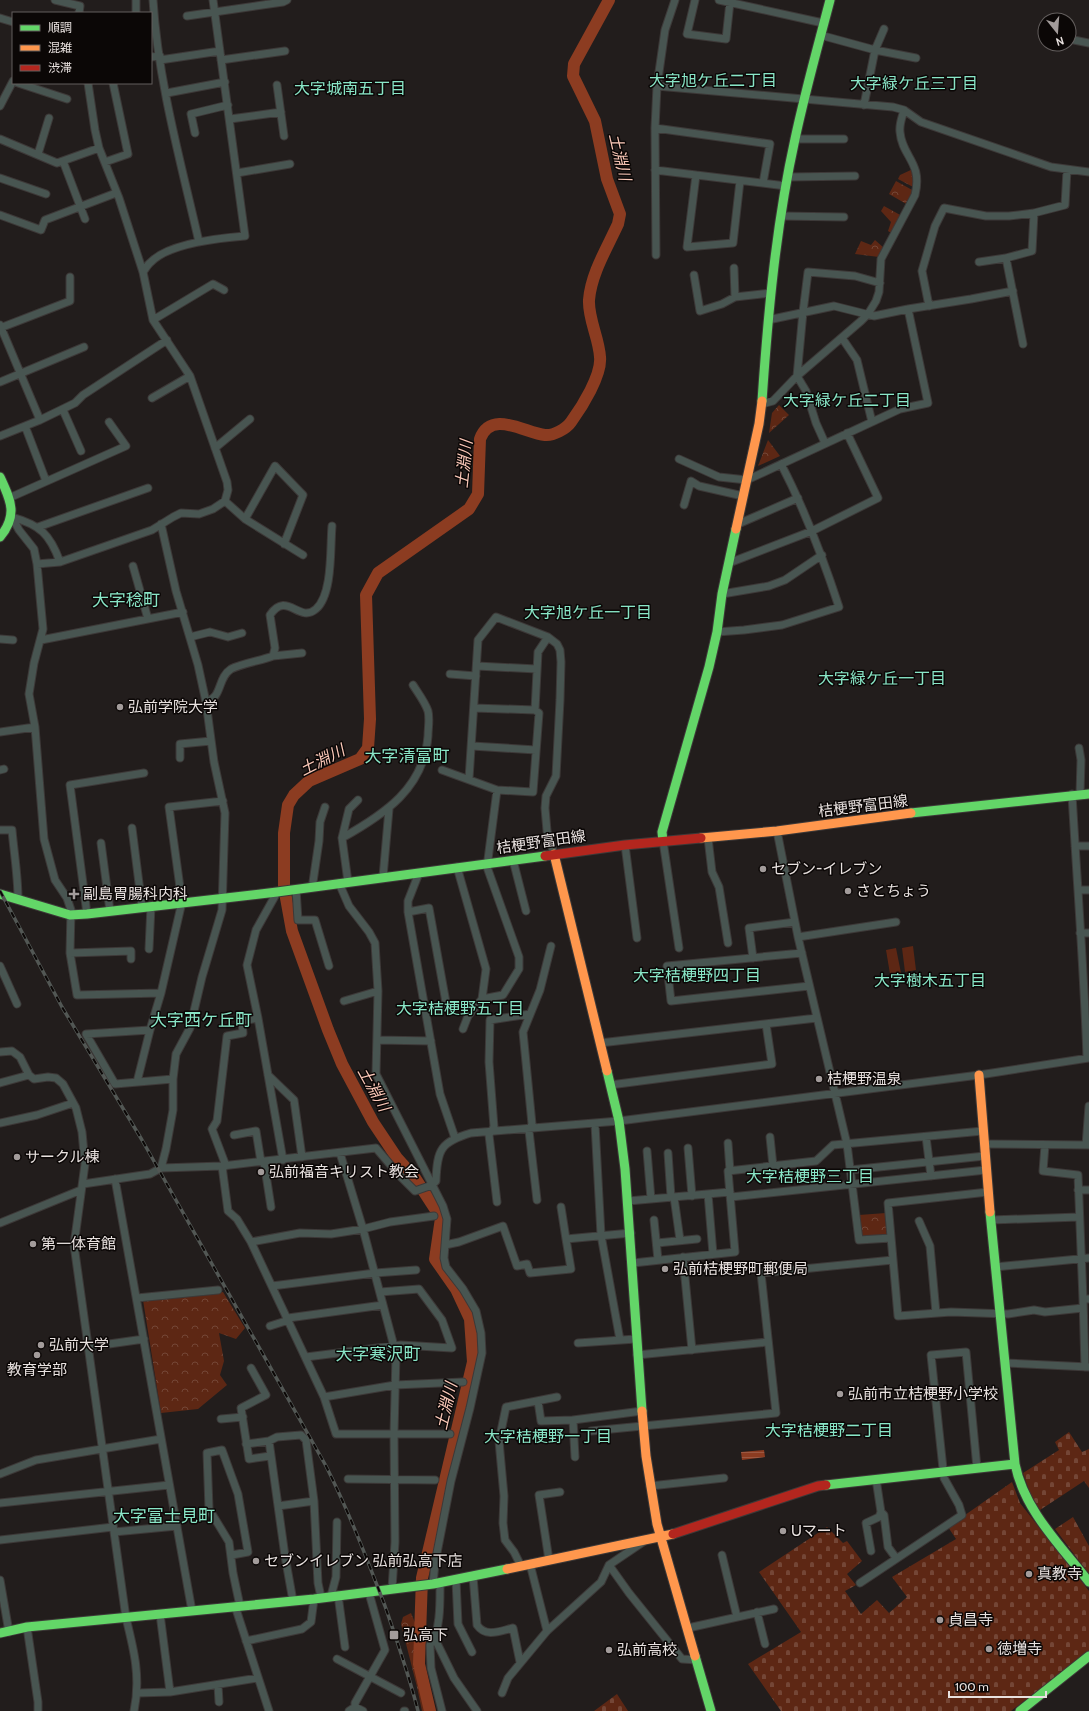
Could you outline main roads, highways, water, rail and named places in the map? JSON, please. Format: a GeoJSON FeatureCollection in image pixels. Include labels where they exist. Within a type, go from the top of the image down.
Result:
{"type":"FeatureCollection","features":[{"type":"Feature","properties":{"kind":"waterway","name":"土淵川"},"geometry":{"type":"LineString","coordinates":[[430,1711],[419,1664],[422,1578],[473,1362],[470,1319],[456,1289],[435,1259],[441,1218],[415,1178],[397,1158],[373,1122],[342,1064],[328,1030],[292,931],[284,887],[284,833],[288,805],[294,795],[309,781],[360,759],[368,748],[370,719],[366,595],[378,573],[469,509],[478,494],[480,439],[485,430],[492,425],[500,424],[519,427],[545,435],[559,432],[571,422],[586,400],[595,382],[600,364],[600,357],[598,343],[590,314],[590,290],[600,261],[618,224],[620,214],[607,179],[595,121],[573,76],[574,64],[609,0]]}},
{"type":"Feature","properties":{"kind":"railway"},"geometry":{"type":"LineString","coordinates":[[0,891],[62,1007],[142,1140],[326,1466],[350,1518],[385,1606],[407,1671],[418,1711]]}},
{"type":"Feature","properties":{"kind":"place","name":"弘前学院大学"},"geometry":{"type":"Point","coordinates":[120,707]}},
{"type":"Feature","properties":{"kind":"place","name":"セブン-イレブン"},"geometry":{"type":"Point","coordinates":[763,869]}},
{"type":"Feature","properties":{"kind":"place","name":"さとちょう"},"geometry":{"type":"Point","coordinates":[848,891]}},
{"type":"Feature","properties":{"kind":"place","name":"副島胃腸科内科"},"geometry":{"type":"Point","coordinates":[74,894]}},
{"type":"Feature","properties":{"kind":"place","name":"桔梗野温泉"},"geometry":{"type":"Point","coordinates":[819,1079]}},
{"type":"Feature","properties":{"kind":"place","name":"サークル棟"},"geometry":{"type":"Point","coordinates":[17,1157]}},
{"type":"Feature","properties":{"kind":"place","name":"弘前福音キリスト教会"},"geometry":{"type":"Point","coordinates":[261,1172]}},
{"type":"Feature","properties":{"kind":"place","name":"第一体育館"},"geometry":{"type":"Point","coordinates":[33,1244]}},
{"type":"Feature","properties":{"kind":"place","name":"弘前桔梗野町郵便局"},"geometry":{"type":"Point","coordinates":[665,1269]}},
{"type":"Feature","properties":{"kind":"place","name":"弘前大学"},"geometry":{"type":"Point","coordinates":[41,1345]}},
{"type":"Feature","properties":{"kind":"place","name":"教育学部"},"geometry":{"type":"Point","coordinates":[37,1355]}},
{"type":"Feature","properties":{"kind":"place","name":"弘前市立桔梗野小学校"},"geometry":{"type":"Point","coordinates":[840,1394]}},
{"type":"Feature","properties":{"kind":"place","name":"Uマート"},"geometry":{"type":"Point","coordinates":[783,1531]}},
{"type":"Feature","properties":{"kind":"place","name":"セブンイレブン 弘前弘高下店"},"geometry":{"type":"Point","coordinates":[256,1561]}},
{"type":"Feature","properties":{"kind":"place","name":"真教寺"},"geometry":{"type":"Point","coordinates":[1029,1574]}},
{"type":"Feature","properties":{"kind":"place","name":"貞昌寺"},"geometry":{"type":"Point","coordinates":[940,1620]}},
{"type":"Feature","properties":{"kind":"place","name":"弘高下"},"geometry":{"type":"Point","coordinates":[394,1635]}},
{"type":"Feature","properties":{"kind":"place","name":"徳増寺"},"geometry":{"type":"Point","coordinates":[989,1649]}},
{"type":"Feature","properties":{"kind":"place","name":"弘前高校"},"geometry":{"type":"Point","coordinates":[609,1650]}},
{"type":"Feature","properties":{"kind":"district","name":"大字旭ケ丘二丁目"},"geometry":{"type":"Point","coordinates":[713,80]}},
{"type":"Feature","properties":{"kind":"district","name":"大字緑ケ丘三丁目"},"geometry":{"type":"Point","coordinates":[914,83]}},
{"type":"Feature","properties":{"kind":"district","name":"大字城南五丁目"},"geometry":{"type":"Point","coordinates":[350,88]}},
{"type":"Feature","properties":{"kind":"district","name":"大字緑ケ丘二丁目"},"geometry":{"type":"Point","coordinates":[847,400]}},
{"type":"Feature","properties":{"kind":"district","name":"大字稔町"},"geometry":{"type":"Point","coordinates":[126,600]}},
{"type":"Feature","properties":{"kind":"district","name":"大字旭ケ丘一丁目"},"geometry":{"type":"Point","coordinates":[588,612]}},
{"type":"Feature","properties":{"kind":"district","name":"大字緑ケ丘一丁目"},"geometry":{"type":"Point","coordinates":[882,678]}},
{"type":"Feature","properties":{"kind":"district","name":"大字清富町"},"geometry":{"type":"Point","coordinates":[407,756]}},
{"type":"Feature","properties":{"kind":"district","name":"大字桔梗野四丁目"},"geometry":{"type":"Point","coordinates":[697,975]}},
{"type":"Feature","properties":{"kind":"district","name":"大字樹木五丁目"},"geometry":{"type":"Point","coordinates":[930,980]}},
{"type":"Feature","properties":{"kind":"district","name":"大字桔梗野五丁目"},"geometry":{"type":"Point","coordinates":[460,1008]}},
{"type":"Feature","properties":{"kind":"district","name":"大字西ケ丘町"},"geometry":{"type":"Point","coordinates":[201,1020]}},
{"type":"Feature","properties":{"kind":"district","name":"大字桔梗野三丁目"},"geometry":{"type":"Point","coordinates":[810,1176]}},
{"type":"Feature","properties":{"kind":"district","name":"大字寒沢町"},"geometry":{"type":"Point","coordinates":[378,1354]}},
{"type":"Feature","properties":{"kind":"district","name":"大字桔梗野二丁目"},"geometry":{"type":"Point","coordinates":[829,1430]}},
{"type":"Feature","properties":{"kind":"district","name":"大字桔梗野一丁目"},"geometry":{"type":"Point","coordinates":[548,1436]}},
{"type":"Feature","properties":{"kind":"district","name":"大字富士見町"},"geometry":{"type":"Point","coordinates":[164,1516]}}]}
